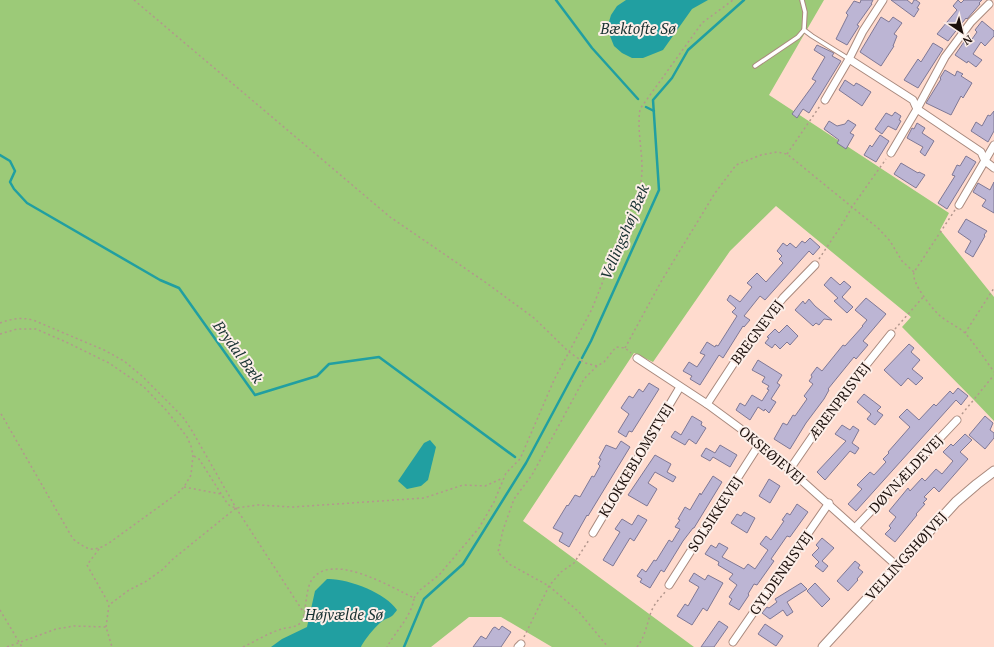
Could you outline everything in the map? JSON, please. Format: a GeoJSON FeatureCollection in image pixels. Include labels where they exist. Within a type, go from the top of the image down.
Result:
{"type":"FeatureCollection","features":[{"type":"Feature","properties":{"kind":"street"},"geometry":{"type":"LineString","coordinates":[[825,100],[849,59],[863,31],[883,0]]}},
{"type":"Feature","properties":{"kind":"street"},"geometry":{"type":"LineString","coordinates":[[891,153],[945,57],[971,22],[989,4]]}},
{"type":"Feature","properties":{"kind":"street"},"geometry":{"type":"LineString","coordinates":[[849,59],[913,100],[917,109],[981,152],[984,161],[994,168]]}},
{"type":"Feature","properties":{"kind":"street"},"geometry":{"type":"LineString","coordinates":[[958,205],[994,145]]}},
{"type":"Feature","properties":{"kind":"street","name":"BREGNEVEJ"},"geometry":{"type":"LineString","coordinates":[[707,404],[756,332],[783,298],[815,265]]}},
{"type":"Feature","properties":{"kind":"street","name":"ÆRENPRISVEJ"},"geometry":{"type":"LineString","coordinates":[[790,469],[834,405],[890,334]]}},
{"type":"Feature","properties":{"kind":"street","name":"OKSEØJEVEJ"},"geometry":{"type":"LineString","coordinates":[[636,358],[707,404],[760,443],[829,503],[897,566]]}},
{"type":"Feature","properties":{"kind":"street","name":"KLOKKEBLOMSTVEJ"},"geometry":{"type":"LineString","coordinates":[[593,533],[680,387]]}},
{"type":"Feature","properties":{"kind":"street","name":"DØVNÆLDEVEJ"},"geometry":{"type":"LineString","coordinates":[[855,528],[957,420]]}},
{"type":"Feature","properties":{"kind":"street","name":"SOLSIKKEVEJ"},"geometry":{"type":"LineString","coordinates":[[669,585],[760,443]]}},
{"type":"Feature","properties":{"kind":"street","name":"VELLINGSHØJVEJ"},"geometry":{"type":"LineString","coordinates":[[823,647],[956,502],[994,471]]}},
{"type":"Feature","properties":{"kind":"street","name":"GYLDENRISVEJ"},"geometry":{"type":"LineString","coordinates":[[733,642],[829,503]]}},
{"type":"Feature","properties":{"kind":"lane"},"geometry":{"type":"LineString","coordinates":[[754,66],[794,41],[804,30],[805,12],[802,0]]}},
{"type":"Feature","properties":{"kind":"lane"},"geometry":{"type":"LineString","coordinates":[[804,30],[849,59]]}},
{"type":"Feature","properties":{"kind":"path"},"geometry":{"type":"LineString","coordinates":[[134,0],[390,217],[485,282],[534,318],[569,352],[585,363],[597,366]]}},
{"type":"Feature","properties":{"kind":"path"},"geometry":{"type":"LineString","coordinates":[[387,647],[407,615],[414,598],[420,590],[439,575],[478,528],[494,502],[506,473],[520,459],[554,380],[592,309],[643,176],[643,158],[639,118],[640,109],[702,23],[733,0]]}},
{"type":"Feature","properties":{"kind":"path"},"geometry":{"type":"LineString","coordinates":[[787,154],[825,100]]}},
{"type":"Feature","properties":{"kind":"path"},"geometry":{"type":"LineString","coordinates":[[608,647],[579,612],[549,586],[509,564],[498,552],[503,530],[514,499],[532,475],[584,379],[597,366],[604,362],[616,347],[625,348],[662,280],[715,193],[736,165],[760,155],[777,152],[787,154],[879,229],[890,241],[902,261],[914,272]]}},
{"type":"Feature","properties":{"kind":"path"},"geometry":{"type":"LineString","coordinates":[[815,265],[852,207],[891,153]]}},
{"type":"Feature","properties":{"kind":"path"},"geometry":{"type":"LineString","coordinates":[[958,205],[914,272],[914,280],[938,314],[965,333],[994,372]]}},
{"type":"Feature","properties":{"kind":"path"},"geometry":{"type":"LineString","coordinates":[[965,333],[994,288]]}},
{"type":"Feature","properties":{"kind":"path"},"geometry":{"type":"LineString","coordinates":[[890,334],[924,296]]}},
{"type":"Feature","properties":{"kind":"path"},"geometry":{"type":"LineString","coordinates":[[0,323],[17,318],[33,320],[104,350],[124,361],[142,376],[182,416],[191,429],[236,508],[304,613]]}},
{"type":"Feature","properties":{"kind":"path"},"geometry":{"type":"LineString","coordinates":[[0,334],[17,329],[36,329],[109,363],[144,387],[167,411],[187,437],[193,456],[191,475],[184,487],[99,549],[87,565],[109,605],[106,628],[112,647]]}},
{"type":"Feature","properties":{"kind":"path"},"geometry":{"type":"LineString","coordinates":[[957,420],[994,375]]}},
{"type":"Feature","properties":{"kind":"path"},"geometry":{"type":"LineString","coordinates":[[0,412],[73,540],[90,550],[99,549]]}},
{"type":"Feature","properties":{"kind":"path"},"geometry":{"type":"LineString","coordinates":[[193,456],[199,459],[227,503],[236,508],[258,505],[293,507],[424,498],[463,485],[485,486],[503,478]]}},
{"type":"Feature","properties":{"kind":"path"},"geometry":{"type":"LineString","coordinates":[[184,487],[221,494]]}},
{"type":"Feature","properties":{"kind":"path"},"geometry":{"type":"LineString","coordinates":[[109,605],[129,590],[145,582],[162,570],[173,559],[236,508]]}},
{"type":"Feature","properties":{"kind":"path"},"geometry":{"type":"LineString","coordinates":[[519,645],[549,586],[561,572],[574,563],[593,533]]}},
{"type":"Feature","properties":{"kind":"path"},"geometry":{"type":"LineString","coordinates":[[243,647],[282,629],[301,624],[311,581],[317,574],[325,570],[336,569],[351,571],[370,577],[414,598]]}},
{"type":"Feature","properties":{"kind":"path"},"geometry":{"type":"LineString","coordinates":[[637,647],[649,622],[652,610],[669,585]]}},
{"type":"Feature","properties":{"kind":"path"},"geometry":{"type":"LineString","coordinates":[[0,610],[22,647]]}},
{"type":"Feature","properties":{"kind":"path"},"geometry":{"type":"LineString","coordinates":[[7,647],[56,629],[74,626],[106,628]]}},
{"type":"Feature","properties":{"kind":"green space"},"geometry":{"type":"Polygon","coordinates":[[[0,0],[824,0],[769,95],[949,213],[940,230],[994,297],[994,421],[902,327],[911,317],[776,206],[730,251],[653,362],[634,353],[523,521],[694,647],[552,647],[501,617],[469,617],[431,647],[0,647],[0,0]]]}},
{"type":"Feature","properties":{"kind":"water","name":"Bæktofte Sø"},"geometry":{"type":"Polygon","coordinates":[[[626,0],[708,0],[692,9],[663,50],[643,58],[632,58],[622,53],[614,46],[608,25],[611,15],[617,6],[626,0]]]}},
{"type":"Feature","properties":{"kind":"water"},"geometry":{"type":"Polygon","coordinates":[[[430,440],[436,447],[428,480],[421,486],[407,489],[398,481],[424,443],[430,440]]]}},
{"type":"Feature","properties":{"kind":"water","name":"Højvælde Sø"},"geometry":{"type":"Polygon","coordinates":[[[327,579],[345,581],[375,592],[392,604],[397,610],[394,614],[378,624],[361,647],[271,647],[282,639],[307,627],[315,591],[327,579]]]}},
{"type":"Feature","properties":{"kind":"building"},"geometry":{"type":"Polygon","coordinates":[[[861,0],[873,0],[872,4],[857,25],[859,26],[847,45],[836,39],[848,15],[846,13],[854,1],[860,3],[861,0]]]}},
{"type":"Feature","properties":{"kind":"building"},"geometry":{"type":"Polygon","coordinates":[[[891,0],[907,0],[912,4],[914,0],[916,0],[920,3],[917,8],[919,9],[914,17],[891,0]]]}},
{"type":"Feature","properties":{"kind":"building"},"geometry":{"type":"Polygon","coordinates":[[[958,0],[961,3],[964,0],[982,0],[948,41],[937,34],[957,10],[953,6],[958,0]]]}},
{"type":"Feature","properties":{"kind":"building"},"geometry":{"type":"Polygon","coordinates":[[[881,17],[889,22],[893,17],[902,23],[894,34],[897,36],[894,46],[881,66],[860,52],[881,17]]]}},
{"type":"Feature","properties":{"kind":"building"},"geometry":{"type":"Polygon","coordinates":[[[982,21],[994,31],[994,36],[985,46],[981,42],[973,54],[982,60],[976,67],[968,61],[967,63],[955,55],[966,39],[970,42],[977,32],[975,30],[982,21]]]}},
{"type":"Feature","properties":{"kind":"building"},"geometry":{"type":"Polygon","coordinates":[[[933,43],[943,49],[918,88],[904,80],[918,59],[921,62],[933,43]]]}},
{"type":"Feature","properties":{"kind":"building"},"geometry":{"type":"Polygon","coordinates":[[[817,45],[834,53],[832,56],[841,61],[809,113],[803,109],[797,118],[792,114],[816,81],[812,79],[825,57],[814,50],[817,45]]]}},
{"type":"Feature","properties":{"kind":"building"},"geometry":{"type":"Polygon","coordinates":[[[945,70],[955,76],[957,71],[963,74],[961,76],[972,83],[963,98],[961,96],[951,115],[926,103],[945,70]]]}},
{"type":"Feature","properties":{"kind":"building"},"geometry":{"type":"Polygon","coordinates":[[[845,80],[854,86],[856,83],[871,92],[862,106],[839,90],[845,80]]]}},
{"type":"Feature","properties":{"kind":"building"},"geometry":{"type":"Polygon","coordinates":[[[994,111],[994,131],[988,142],[971,131],[976,122],[982,126],[988,115],[990,116],[994,111]]]}},
{"type":"Feature","properties":{"kind":"building"},"geometry":{"type":"Polygon","coordinates":[[[895,112],[901,116],[899,120],[901,121],[896,130],[888,126],[882,134],[875,129],[886,113],[892,116],[895,112]]]}},
{"type":"Feature","properties":{"kind":"building"},"geometry":{"type":"Polygon","coordinates":[[[848,120],[856,125],[850,133],[854,135],[846,149],[837,143],[839,140],[824,129],[829,121],[837,126],[845,124],[848,120]]]}},
{"type":"Feature","properties":{"kind":"building"},"geometry":{"type":"Polygon","coordinates":[[[917,123],[925,128],[922,133],[934,141],[925,156],[920,152],[923,147],[907,138],[912,128],[914,129],[917,123]]]}},
{"type":"Feature","properties":{"kind":"building"},"geometry":{"type":"Polygon","coordinates":[[[880,135],[889,141],[876,162],[864,155],[870,145],[872,147],[880,135]]]}},
{"type":"Feature","properties":{"kind":"building"},"geometry":{"type":"Polygon","coordinates":[[[966,156],[976,162],[947,209],[938,203],[955,176],[952,175],[957,165],[960,166],[966,156]]]}},
{"type":"Feature","properties":{"kind":"building"},"geometry":{"type":"Polygon","coordinates":[[[901,163],[918,173],[919,172],[925,175],[916,188],[894,174],[901,163]]]}},
{"type":"Feature","properties":{"kind":"building"},"geometry":{"type":"Polygon","coordinates":[[[994,182],[994,213],[982,206],[986,200],[973,192],[978,183],[990,190],[994,182]]]}},
{"type":"Feature","properties":{"kind":"building"},"geometry":{"type":"Polygon","coordinates":[[[966,219],[987,231],[973,257],[965,252],[971,241],[958,232],[966,219]]]}},
{"type":"Feature","properties":{"kind":"building"},"geometry":{"type":"Polygon","coordinates":[[[810,238],[820,247],[813,255],[809,251],[765,300],[760,296],[744,316],[750,320],[744,327],[743,326],[723,358],[719,355],[700,385],[690,379],[692,376],[683,371],[689,362],[697,367],[705,355],[700,353],[707,342],[715,347],[716,345],[718,346],[737,316],[732,312],[736,308],[727,300],[730,295],[740,302],[752,287],[747,283],[757,273],[766,282],[783,263],[779,259],[782,256],[777,251],[783,243],[787,246],[790,243],[796,248],[802,241],[805,243],[810,238]]]}},
{"type":"Feature","properties":{"kind":"building"},"geometry":{"type":"Polygon","coordinates":[[[831,277],[840,285],[844,281],[851,287],[842,297],[853,307],[847,313],[834,301],[838,298],[824,285],[831,277]]]}},
{"type":"Feature","properties":{"kind":"building"},"geometry":{"type":"Polygon","coordinates":[[[866,298],[886,314],[863,341],[868,345],[856,359],[854,357],[828,389],[829,390],[824,399],[806,423],[790,449],[774,439],[783,423],[787,425],[793,415],[795,416],[807,399],[804,396],[813,384],[809,381],[812,377],[811,375],[817,367],[822,371],[843,345],[845,346],[867,320],[855,310],[866,298]]]}},
{"type":"Feature","properties":{"kind":"building"},"geometry":{"type":"Polygon","coordinates":[[[809,299],[832,320],[824,319],[819,325],[816,323],[813,326],[795,310],[803,301],[805,304],[809,299]]]}},
{"type":"Feature","properties":{"kind":"building"},"geometry":{"type":"Polygon","coordinates":[[[787,325],[798,336],[790,345],[787,342],[780,349],[775,344],[772,348],[765,343],[769,338],[767,337],[775,329],[779,333],[787,325]]]}},
{"type":"Feature","properties":{"kind":"building"},"geometry":{"type":"Polygon","coordinates":[[[909,344],[914,348],[911,352],[920,360],[912,369],[923,378],[916,385],[908,378],[901,386],[884,370],[909,344]]]}},
{"type":"Feature","properties":{"kind":"building"},"geometry":{"type":"Polygon","coordinates":[[[758,360],[782,375],[777,383],[780,385],[771,399],[776,402],[769,413],[765,409],[764,411],[758,407],[750,420],[736,410],[740,403],[745,406],[752,395],[762,401],[769,390],[767,389],[769,386],[762,382],[765,377],[752,370],[758,360]]]}},
{"type":"Feature","properties":{"kind":"building"},"geometry":{"type":"Polygon","coordinates":[[[649,383],[659,389],[632,432],[629,431],[626,437],[618,432],[629,414],[621,408],[629,396],[633,398],[639,389],[643,392],[649,383]]]}},
{"type":"Feature","properties":{"kind":"building"},"geometry":{"type":"Polygon","coordinates":[[[958,388],[968,396],[961,405],[956,400],[856,511],[848,504],[862,489],[857,485],[870,472],[874,475],[886,462],[883,459],[910,427],[899,417],[907,409],[919,420],[934,404],[936,406],[950,391],[953,394],[958,388]]]}},
{"type":"Feature","properties":{"kind":"building"},"geometry":{"type":"Polygon","coordinates":[[[864,394],[881,407],[877,411],[883,415],[875,425],[867,419],[871,414],[857,402],[864,394]]]}},
{"type":"Feature","properties":{"kind":"building"},"geometry":{"type":"Polygon","coordinates":[[[692,416],[702,422],[701,425],[706,428],[696,444],[689,439],[685,445],[671,437],[675,431],[681,435],[692,416]]]}},
{"type":"Feature","properties":{"kind":"building"},"geometry":{"type":"Polygon","coordinates":[[[985,416],[993,423],[990,430],[994,433],[994,438],[985,449],[969,435],[985,416]]]}},
{"type":"Feature","properties":{"kind":"building"},"geometry":{"type":"Polygon","coordinates":[[[842,425],[850,430],[853,426],[859,430],[852,443],[859,448],[855,454],[850,451],[825,480],[817,472],[846,441],[835,434],[842,425]]]}},
{"type":"Feature","properties":{"kind":"building"},"geometry":{"type":"Polygon","coordinates":[[[965,434],[972,440],[960,452],[968,459],[939,492],[934,487],[924,497],[927,499],[923,503],[925,504],[895,542],[885,534],[891,528],[889,526],[896,517],[889,511],[908,488],[910,491],[922,478],[925,481],[936,469],[942,474],[953,461],[943,452],[951,444],[953,446],[965,434]]]}},
{"type":"Feature","properties":{"kind":"building"},"geometry":{"type":"Polygon","coordinates":[[[621,441],[630,447],[588,516],[587,515],[569,547],[559,541],[563,533],[553,528],[575,495],[580,497],[592,476],[594,477],[600,466],[598,464],[601,459],[599,458],[606,445],[616,449],[621,441]]]}},
{"type":"Feature","properties":{"kind":"building"},"geometry":{"type":"Polygon","coordinates":[[[720,445],[737,455],[730,467],[713,457],[710,461],[701,456],[706,448],[715,453],[720,445]]]}},
{"type":"Feature","properties":{"kind":"building"},"geometry":{"type":"Polygon","coordinates":[[[655,455],[671,464],[667,472],[676,477],[673,482],[655,472],[648,483],[657,489],[647,506],[628,495],[655,455]]]}},
{"type":"Feature","properties":{"kind":"building"},"geometry":{"type":"Polygon","coordinates":[[[713,476],[722,482],[694,528],[683,541],[664,572],[661,570],[650,588],[640,582],[642,579],[637,576],[642,569],[646,572],[654,560],[656,561],[669,540],[672,542],[680,529],[675,527],[680,520],[678,519],[685,507],[690,510],[700,493],[701,495],[713,476]]]}},
{"type":"Feature","properties":{"kind":"building"},"geometry":{"type":"Polygon","coordinates":[[[769,479],[780,486],[770,503],[759,496],[769,479]]]}},
{"type":"Feature","properties":{"kind":"building"},"geometry":{"type":"Polygon","coordinates":[[[797,504],[808,512],[790,537],[787,536],[771,559],[774,561],[757,585],[754,584],[739,610],[729,604],[732,599],[729,597],[737,585],[729,579],[733,574],[718,565],[719,562],[705,554],[711,545],[716,548],[719,543],[728,548],[722,557],[744,569],[748,564],[755,569],[768,550],[760,544],[766,536],[771,540],[784,521],[782,520],[787,513],[790,515],[797,504]]]}},
{"type":"Feature","properties":{"kind":"building"},"geometry":{"type":"Polygon","coordinates":[[[744,512],[755,518],[747,533],[731,523],[737,514],[741,516],[744,512]]]}},
{"type":"Feature","properties":{"kind":"building"},"geometry":{"type":"Polygon","coordinates":[[[638,515],[647,520],[634,541],[630,538],[613,566],[603,560],[620,532],[615,529],[622,519],[632,525],[638,515]]]}},
{"type":"Feature","properties":{"kind":"building"},"geometry":{"type":"Polygon","coordinates":[[[822,538],[834,548],[822,561],[828,566],[823,572],[815,566],[819,562],[812,555],[819,548],[816,545],[822,538]]]}},
{"type":"Feature","properties":{"kind":"building"},"geometry":{"type":"Polygon","coordinates":[[[855,561],[860,565],[858,568],[863,572],[848,591],[837,581],[855,561]]]}},
{"type":"Feature","properties":{"kind":"building"},"geometry":{"type":"Polygon","coordinates":[[[694,573],[705,580],[708,575],[723,583],[707,611],[703,608],[692,625],[677,616],[685,604],[688,606],[699,587],[689,581],[694,573]]]}},
{"type":"Feature","properties":{"kind":"building"},"geometry":{"type":"Polygon","coordinates":[[[801,583],[807,589],[787,602],[793,612],[787,616],[783,610],[770,619],[762,613],[767,607],[769,608],[777,602],[775,599],[801,583]]]}},
{"type":"Feature","properties":{"kind":"building"},"geometry":{"type":"Polygon","coordinates":[[[815,583],[830,599],[822,607],[807,591],[815,583]]]}},
{"type":"Feature","properties":{"kind":"building"},"geometry":{"type":"Polygon","coordinates":[[[719,621],[728,627],[714,647],[701,647],[719,621]]]}},
{"type":"Feature","properties":{"kind":"building"},"geometry":{"type":"Polygon","coordinates":[[[765,624],[783,636],[776,646],[758,634],[765,624]]]}},
{"type":"Feature","properties":{"kind":"building"},"geometry":{"type":"Polygon","coordinates":[[[502,626],[511,632],[501,647],[473,647],[481,636],[486,639],[493,628],[495,627],[499,630],[502,626]]]}},
{"type":"Feature","properties":{"kind":"waterway"},"geometry":{"type":"LineString","coordinates":[[556,0],[592,48],[638,99]]}},
{"type":"Feature","properties":{"kind":"waterway","name":"Vellingshøj Bæk"},"geometry":{"type":"LineString","coordinates":[[582,358],[659,190],[653,100],[672,78],[688,50],[744,0]]}},
{"type":"Feature","properties":{"kind":"waterway","name":"Vellingshøj Bæk"},"geometry":{"type":"LineString","coordinates":[[646,107],[654,111]]}},
{"type":"Feature","properties":{"kind":"waterway","name":"Brydal Bæk"},"geometry":{"type":"LineString","coordinates":[[0,155],[10,161],[15,171],[10,182],[14,189],[27,203],[160,280],[179,288],[255,395],[317,376],[329,364],[379,357],[515,457]]}},
{"type":"Feature","properties":{"kind":"waterway","name":"Vellingshøj Bæk"},"geometry":{"type":"LineString","coordinates":[[404,647],[424,599],[463,564],[526,463],[580,362]]}}]}
